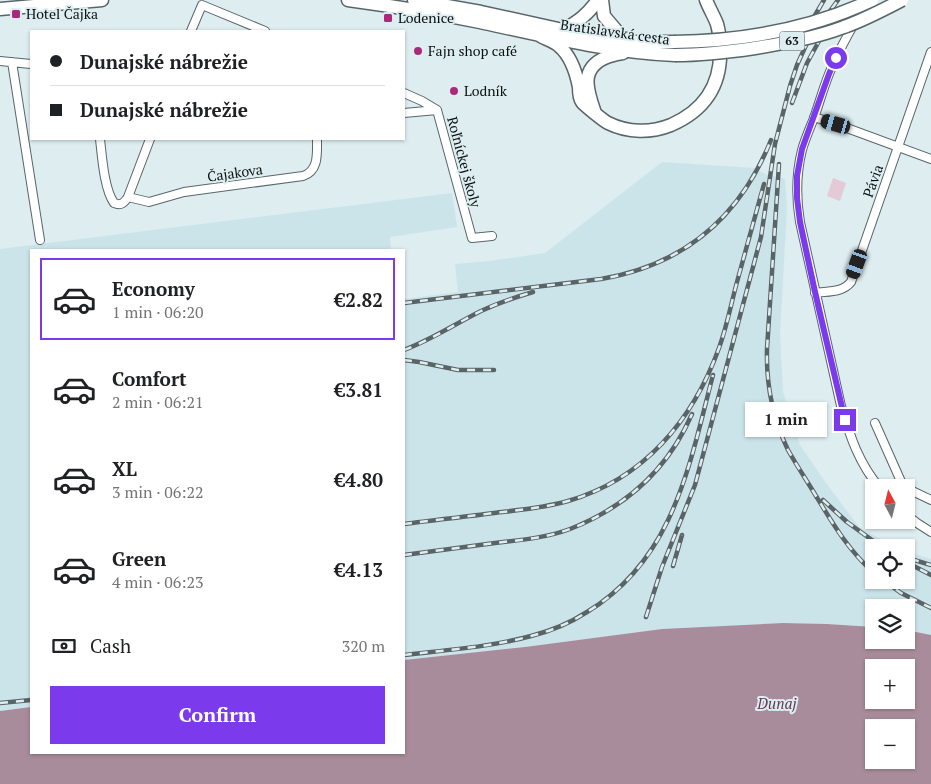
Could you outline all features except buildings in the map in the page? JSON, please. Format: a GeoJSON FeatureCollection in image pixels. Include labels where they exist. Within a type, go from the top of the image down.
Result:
{"type":"FeatureCollection","features":[{"type":"Feature","properties":{"kind":"main road"},"geometry":{"type":"LineString","coordinates":[[0,9],[102,0]]}},
{"type":"Feature","properties":{"kind":"main road","name":"Bratislavská cesta"},"geometry":{"type":"LineString","coordinates":[[348,0],[438,14],[539,35],[675,55],[712,54],[779,44],[816,36],[844,27],[902,0]]}},
{"type":"Feature","properties":{"kind":"main road","name":"Bratislavská cesta"},"geometry":{"type":"LineString","coordinates":[[414,0],[563,30],[627,47],[709,40],[795,28],[841,14],[868,2]]}},
{"type":"Feature","properties":{"kind":"main road"},"geometry":{"type":"LineString","coordinates":[[595,113],[587,86],[590,70],[607,57],[627,47],[604,16],[600,0]]}},
{"type":"Feature","properties":{"kind":"main road"},"geometry":{"type":"LineString","coordinates":[[563,30],[589,13],[600,0]]}},
{"type":"Feature","properties":{"kind":"main road"},"geometry":{"type":"LineString","coordinates":[[539,35],[559,46],[569,58],[576,71],[581,101],[600,119],[614,126],[646,132],[660,129],[690,115],[702,104],[714,85],[718,75],[720,59],[719,33],[717,23],[706,0]]}},
{"type":"Feature","properties":{"kind":"street"},"geometry":{"type":"LineString","coordinates":[[868,2],[832,66],[802,149],[796,186],[799,216],[841,406],[849,434],[859,457],[873,479]]}},
{"type":"Feature","properties":{"kind":"street"},"geometry":{"type":"LineString","coordinates":[[191,30],[201,3],[263,30]]}},
{"type":"Feature","properties":{"kind":"street","name":"Pávia"},"geometry":{"type":"LineString","coordinates":[[815,292],[837,291],[846,288],[851,282],[931,52]]}},
{"type":"Feature","properties":{"kind":"street"},"geometry":{"type":"LineString","coordinates":[[0,61],[30,64]]}},
{"type":"Feature","properties":{"kind":"street"},"geometry":{"type":"LineString","coordinates":[[12,62],[40,240]]}},
{"type":"Feature","properties":{"kind":"street","name":"Roľníckej školy"},"geometry":{"type":"LineString","coordinates":[[405,93],[437,110],[472,238],[492,236]]}},
{"type":"Feature","properties":{"kind":"street"},"geometry":{"type":"LineString","coordinates":[[405,113],[437,110]]}},
{"type":"Feature","properties":{"kind":"street"},"geometry":{"type":"LineString","coordinates":[[814,117],[931,159]]}},
{"type":"Feature","properties":{"kind":"street"},"geometry":{"type":"LineString","coordinates":[[100,140],[109,195],[114,203],[117,204],[124,202],[128,197],[150,140]]}},
{"type":"Feature","properties":{"kind":"street","name":"Čajakova"},"geometry":{"type":"LineString","coordinates":[[128,197],[149,202],[184,192],[303,176],[309,174],[316,164],[317,140]]}},
{"type":"Feature","properties":{"kind":"street"},"geometry":{"type":"LineString","coordinates":[[875,423],[900,479]]}},
{"type":"Feature","properties":{"kind":"street"},"geometry":{"type":"LineString","coordinates":[[915,492],[931,500]]}},
{"type":"Feature","properties":{"kind":"street"},"geometry":{"type":"LineString","coordinates":[[915,520],[930,529]]}},
{"type":"Feature","properties":{"kind":"shaded area"},"geometry":{"type":"Polygon","coordinates":[[[662,162],[754,168],[765,174],[785,179],[787,208],[780,334],[783,392],[800,445],[859,527],[881,539],[865,539],[865,589],[915,589],[915,554],[931,559],[931,635],[915,632],[915,599],[865,599],[865,626],[783,623],[662,629],[525,647],[405,660],[405,299],[458,292],[455,264],[545,253],[662,162]]]}},
{"type":"Feature","properties":{"kind":"shaded area"},"geometry":{"type":"Polygon","coordinates":[[[833,178],[846,183],[840,201],[827,196],[833,178]]]}},
{"type":"Feature","properties":{"kind":"shaded area"},"geometry":{"type":"Polygon","coordinates":[[[452,193],[457,227],[390,237],[391,249],[30,249],[30,707],[0,711],[0,249],[452,193]]]}},
{"type":"Feature","properties":{"kind":"water","name":"Dunaj"},"geometry":{"type":"Polygon","coordinates":[[[783,623],[865,626],[865,649],[915,649],[915,632],[931,635],[931,784],[0,784],[0,711],[30,707],[30,754],[405,754],[405,660],[525,647],[662,629],[783,623]]]}},
{"type":"Feature","properties":{"kind":"railway"},"geometry":{"type":"LineString","coordinates":[[804,38],[808,27],[824,0]]}},
{"type":"Feature","properties":{"kind":"railway"},"geometry":{"type":"LineString","coordinates":[[646,617],[662,567],[695,485],[761,237],[775,144],[790,86],[807,43],[838,0]]}},
{"type":"Feature","properties":{"kind":"railway"},"geometry":{"type":"LineString","coordinates":[[792,103],[807,63],[830,21]]}},
{"type":"Feature","properties":{"kind":"railway"},"geometry":{"type":"LineString","coordinates":[[405,303],[601,279],[631,272],[658,262],[683,249],[706,233],[725,214],[743,192],[758,168],[771,140]]}},
{"type":"Feature","properties":{"kind":"railway"},"geometry":{"type":"LineString","coordinates":[[779,164],[767,349],[771,401],[778,426],[788,450],[842,537],[865,565]]}},
{"type":"Feature","properties":{"kind":"railway"},"geometry":{"type":"LineString","coordinates":[[405,524],[531,508],[568,501],[595,491],[620,478],[642,462],[680,422],[708,374],[727,323],[764,184]]}},
{"type":"Feature","properties":{"kind":"railway"},"geometry":{"type":"LineString","coordinates":[[405,350],[487,308],[533,292]]}},
{"type":"Feature","properties":{"kind":"railway"},"geometry":{"type":"LineString","coordinates":[[405,360],[458,370],[494,370]]}},
{"type":"Feature","properties":{"kind":"railway"},"geometry":{"type":"LineString","coordinates":[[405,655],[484,646],[538,634],[581,616],[616,590],[640,565],[659,538],[674,508],[686,476],[713,375]]}},
{"type":"Feature","properties":{"kind":"railway"},"geometry":{"type":"LineString","coordinates":[[405,555],[542,537],[570,529],[590,520],[627,497],[658,469],[671,452],[692,414]]}},
{"type":"Feature","properties":{"kind":"railway"},"geometry":{"type":"LineString","coordinates":[[823,500],[847,522],[871,539]]}},
{"type":"Feature","properties":{"kind":"railway"},"geometry":{"type":"LineString","coordinates":[[673,566],[682,535]]}},
{"type":"Feature","properties":{"kind":"railway"},"geometry":{"type":"LineString","coordinates":[[915,560],[931,565]]}},
{"type":"Feature","properties":{"kind":"railway"},"geometry":{"type":"LineString","coordinates":[[915,567],[931,575]]}},
{"type":"Feature","properties":{"kind":"railway"},"geometry":{"type":"LineString","coordinates":[[895,589],[931,608]]}},
{"type":"Feature","properties":{"kind":"railway"},"geometry":{"type":"LineString","coordinates":[[0,703],[30,700]]}},
{"type":"Feature","properties":{"kind":"place","name":"Hotel Čajka"},"geometry":{"type":"Point","coordinates":[16,14]}},
{"type":"Feature","properties":{"kind":"place","name":"Lodenice"},"geometry":{"type":"Point","coordinates":[388,18]}},
{"type":"Feature","properties":{"kind":"place","name":"Fajn shop café"},"geometry":{"type":"Point","coordinates":[418,51]}},
{"type":"Feature","properties":{"kind":"place","name":"Lodník"},"geometry":{"type":"Point","coordinates":[454,91]}},
{"type":"Feature","properties":{"kind":"route"},"geometry":{"type":"LineString","coordinates":[[836,58],[802,149],[796,186],[800,222],[845,420]]}}]}
